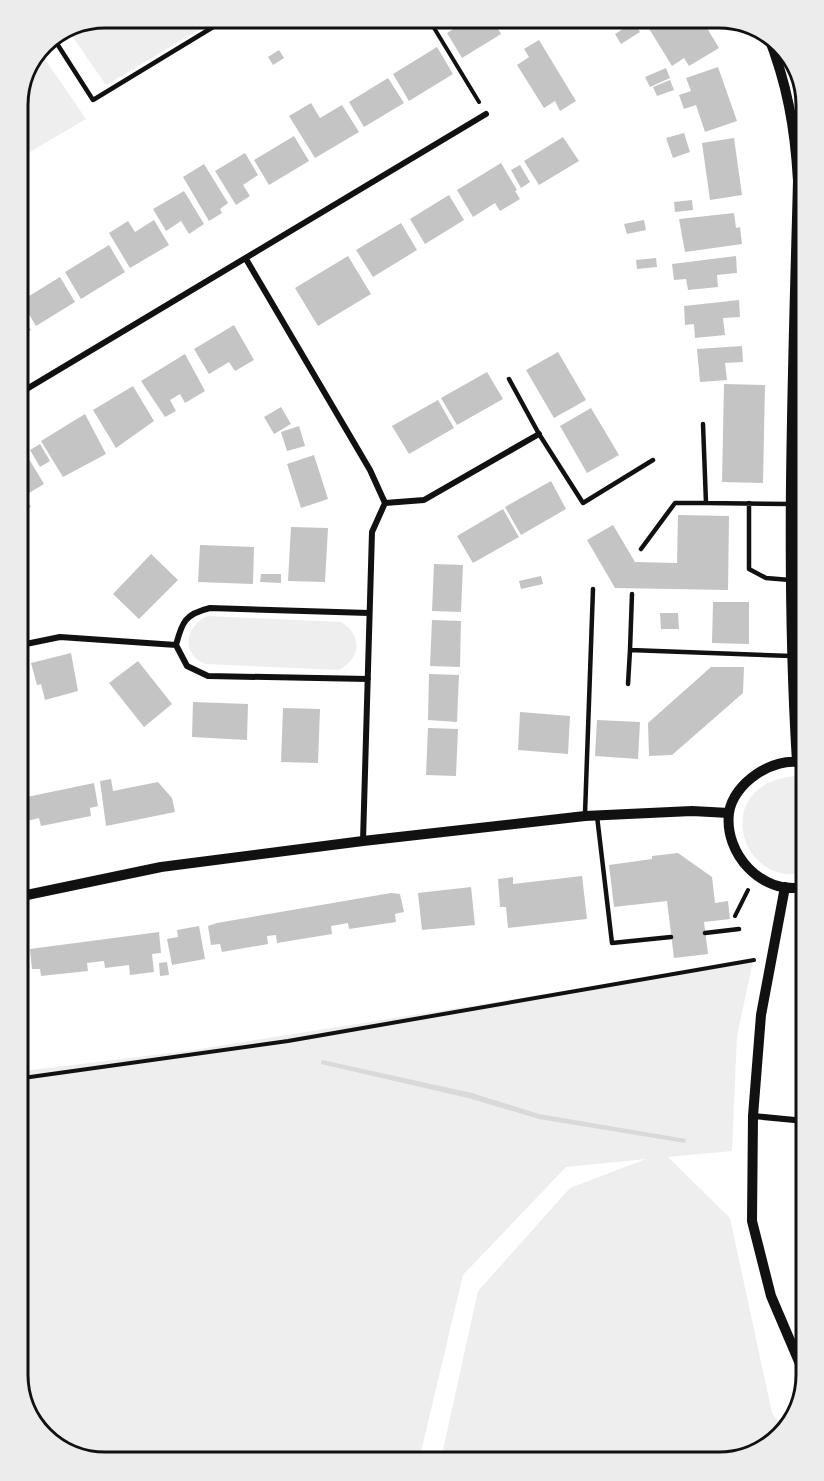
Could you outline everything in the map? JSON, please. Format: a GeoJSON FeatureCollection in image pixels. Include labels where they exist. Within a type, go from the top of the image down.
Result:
{"type":"FeatureCollection","features":[{"type":"Feature","properties":{"kind":"street"},"geometry":{"type":"LineString","coordinates":[[776,55],[781,68],[794,126],[796,154]]}},
{"type":"Feature","properties":{"kind":"street"},"geometry":{"type":"LineString","coordinates":[[29,388],[486,114]]}},
{"type":"Feature","properties":{"kind":"street"},"geometry":{"type":"LineString","coordinates":[[246,259],[370,470],[385,503],[372,532],[363,841]]}},
{"type":"Feature","properties":{"kind":"street"},"geometry":{"type":"LineString","coordinates":[[796,354],[792,504],[796,533]]}},
{"type":"Feature","properties":{"kind":"street"},"geometry":{"type":"LineString","coordinates":[[385,503],[424,500],[539,434]]}},
{"type":"Feature","properties":{"kind":"street"},"geometry":{"type":"LineString","coordinates":[[796,548],[792,580],[792,656],[796,709]]}},
{"type":"Feature","properties":{"kind":"street"},"geometry":{"type":"LineString","coordinates":[[368,680],[208,676],[187,666],[176,645],[181,624],[196,612],[210,608],[369,613]]}},
{"type":"Feature","properties":{"kind":"street"},"geometry":{"type":"LineString","coordinates":[[29,644],[60,638],[176,645]]}},
{"type":"Feature","properties":{"kind":"street"},"geometry":{"type":"LineString","coordinates":[[796,763],[768,767],[750,779],[729,813],[732,839],[740,859],[755,875],[785,887],[796,887]]}},
{"type":"Feature","properties":{"kind":"street"},"geometry":{"type":"LineString","coordinates":[[28,895],[161,867],[363,841],[585,816],[692,811],[729,813]]}},
{"type":"Feature","properties":{"kind":"street"},"geometry":{"type":"LineString","coordinates":[[785,887],[761,1015],[753,1116],[752,1221],[771,1296],[796,1355]]}},
{"type":"Feature","properties":{"kind":"street"},"geometry":{"type":"LineString","coordinates":[[753,1116],[796,1120]]}},
{"type":"Feature","properties":{"kind":"lane"},"geometry":{"type":"LineString","coordinates":[[58,45],[93,100],[211,28]]}},
{"type":"Feature","properties":{"kind":"lane"},"geometry":{"type":"LineString","coordinates":[[509,379],[539,434],[583,503],[653,460]]}},
{"type":"Feature","properties":{"kind":"lane"},"geometry":{"type":"LineString","coordinates":[[703,424],[706,503]]}},
{"type":"Feature","properties":{"kind":"lane"},"geometry":{"type":"LineString","coordinates":[[641,549],[675,503],[792,504]]}},
{"type":"Feature","properties":{"kind":"lane"},"geometry":{"type":"LineString","coordinates":[[749,503],[749,569],[766,578],[792,580]]}},
{"type":"Feature","properties":{"kind":"lane"},"geometry":{"type":"LineString","coordinates":[[585,816],[593,589]]}},
{"type":"Feature","properties":{"kind":"lane"},"geometry":{"type":"LineString","coordinates":[[628,684],[632,594]]}},
{"type":"Feature","properties":{"kind":"lane"},"geometry":{"type":"LineString","coordinates":[[630,650],[792,656]]}},
{"type":"Feature","properties":{"kind":"lane"},"geometry":{"type":"LineString","coordinates":[[597,816],[612,943],[671,937]]}},
{"type":"Feature","properties":{"kind":"lane"},"geometry":{"type":"LineString","coordinates":[[705,933],[740,929]]}},
{"type":"Feature","properties":{"kind":"path"},"geometry":{"type":"LineString","coordinates":[[434,29],[486,114]]}},
{"type":"Feature","properties":{"kind":"path"},"geometry":{"type":"LineString","coordinates":[[728,930],[755,875]]}},
{"type":"Feature","properties":{"kind":"path"},"geometry":{"type":"LineString","coordinates":[[28,1077],[288,1041],[771,957]]}},
{"type":"Feature","properties":{"kind":"shaded area"},"geometry":{"type":"Polygon","coordinates":[[[105,28],[202,28],[106,85],[72,36],[105,28]]]}},
{"type":"Feature","properties":{"kind":"shaded area"},"geometry":{"type":"Polygon","coordinates":[[[45,59],[86,119],[29,153],[30,90],[34,76],[45,59]]]}},
{"type":"Feature","properties":{"kind":"shaded area"},"geometry":{"type":"Polygon","coordinates":[[[208,616],[341,622],[353,633],[356,640],[355,653],[352,660],[339,670],[206,664],[192,654],[189,640],[194,626],[208,616]]]}},
{"type":"Feature","properties":{"kind":"shaded area"},"geometry":{"type":"Polygon","coordinates":[[[796,777],[796,873],[780,873],[762,864],[749,849],[743,830],[744,811],[753,794],[771,782],[796,777]]]}},
{"type":"Feature","properties":{"kind":"shaded area"},"geometry":{"type":"Polygon","coordinates":[[[753,961],[737,1036],[732,1151],[668,1157],[730,1218],[772,1413],[779,1423],[753,1445],[729,1452],[443,1452],[478,1291],[570,1188],[646,1159],[566,1167],[463,1275],[421,1452],[100,1452],[71,1445],[63,1440],[36,1410],[28,1376],[28,1070],[187,1051],[753,961]]]}},
{"type":"Feature","properties":{"kind":"shaded area"},"geometry":{"type":"Polygon","coordinates":[[[322,1060],[472,1093],[539,1114],[686,1139],[685,1143],[539,1119],[468,1098],[321,1064],[322,1060]]]}},
{"type":"Feature","properties":{"kind":"building"},"geometry":{"type":"Polygon","coordinates":[[[454,29],[498,29],[501,34],[462,58],[447,33],[454,29]]]}},
{"type":"Feature","properties":{"kind":"building"},"geometry":{"type":"Polygon","coordinates":[[[623,29],[638,29],[640,32],[621,44],[615,34],[623,29]]]}},
{"type":"Feature","properties":{"kind":"building"},"geometry":{"type":"Polygon","coordinates":[[[649,29],[708,29],[719,48],[689,66],[684,58],[672,66],[649,29]]]}},
{"type":"Feature","properties":{"kind":"building"},"geometry":{"type":"Polygon","coordinates":[[[539,40],[576,101],[560,111],[555,101],[544,108],[517,65],[529,57],[524,49],[539,40]]]}},
{"type":"Feature","properties":{"kind":"building"},"geometry":{"type":"Polygon","coordinates":[[[437,47],[453,74],[409,101],[393,74],[437,47]]]}},
{"type":"Feature","properties":{"kind":"building"},"geometry":{"type":"Polygon","coordinates":[[[279,50],[284,58],[273,65],[268,57],[279,50]]]}},
{"type":"Feature","properties":{"kind":"building"},"geometry":{"type":"Polygon","coordinates":[[[718,67],[737,121],[705,132],[696,105],[684,109],[679,95],[691,91],[686,78],[718,67]]]}},
{"type":"Feature","properties":{"kind":"building"},"geometry":{"type":"Polygon","coordinates":[[[666,68],[670,78],[650,87],[645,77],[666,68]]]}},
{"type":"Feature","properties":{"kind":"building"},"geometry":{"type":"Polygon","coordinates":[[[388,78],[404,103],[364,127],[349,102],[388,78]]]}},
{"type":"Feature","properties":{"kind":"building"},"geometry":{"type":"Polygon","coordinates":[[[670,80],[674,90],[657,96],[653,87],[670,80]]]}},
{"type":"Feature","properties":{"kind":"building"},"geometry":{"type":"Polygon","coordinates":[[[311,103],[320,118],[342,105],[359,132],[315,158],[289,116],[311,103]]]}},
{"type":"Feature","properties":{"kind":"building"},"geometry":{"type":"Polygon","coordinates":[[[684,133],[690,152],[673,158],[666,138],[684,133]]]}},
{"type":"Feature","properties":{"kind":"building"},"geometry":{"type":"Polygon","coordinates":[[[294,136],[309,161],[269,185],[254,160],[294,136]]]}},
{"type":"Feature","properties":{"kind":"building"},"geometry":{"type":"Polygon","coordinates":[[[563,137],[579,161],[539,185],[524,161],[563,137]]]}},
{"type":"Feature","properties":{"kind":"building"},"geometry":{"type":"Polygon","coordinates":[[[734,138],[742,195],[710,200],[702,143],[734,138]]]}},
{"type":"Feature","properties":{"kind":"building"},"geometry":{"type":"Polygon","coordinates":[[[245,153],[258,175],[243,185],[250,196],[236,205],[215,171],[245,153]]]}},
{"type":"Feature","properties":{"kind":"building"},"geometry":{"type":"Polygon","coordinates":[[[501,163],[520,199],[500,211],[495,203],[473,217],[457,190],[501,163]]]}},
{"type":"Feature","properties":{"kind":"building"},"geometry":{"type":"Polygon","coordinates":[[[204,164],[228,203],[220,209],[222,213],[209,221],[183,177],[204,164]]]}},
{"type":"Feature","properties":{"kind":"building"},"geometry":{"type":"Polygon","coordinates":[[[520,165],[530,182],[521,188],[511,170],[520,165]]]}},
{"type":"Feature","properties":{"kind":"building"},"geometry":{"type":"Polygon","coordinates":[[[184,191],[204,224],[189,234],[181,221],[166,231],[153,209],[184,191]]]}},
{"type":"Feature","properties":{"kind":"building"},"geometry":{"type":"Polygon","coordinates":[[[449,195],[464,220],[425,244],[410,219],[449,195]]]}},
{"type":"Feature","properties":{"kind":"building"},"geometry":{"type":"Polygon","coordinates":[[[692,200],[693,210],[675,212],[674,202],[692,200]]]}},
{"type":"Feature","properties":{"kind":"building"},"geometry":{"type":"Polygon","coordinates":[[[734,213],[736,228],[740,227],[742,244],[685,252],[679,219],[734,213]]]}},
{"type":"Feature","properties":{"kind":"building"},"geometry":{"type":"Polygon","coordinates":[[[154,220],[169,245],[130,268],[109,233],[128,221],[135,232],[154,220]]]}},
{"type":"Feature","properties":{"kind":"building"},"geometry":{"type":"Polygon","coordinates":[[[644,220],[646,230],[627,234],[624,224],[644,220]]]}},
{"type":"Feature","properties":{"kind":"building"},"geometry":{"type":"Polygon","coordinates":[[[401,223],[417,250],[373,277],[356,250],[401,223]]]}},
{"type":"Feature","properties":{"kind":"building"},"geometry":{"type":"Polygon","coordinates":[[[109,245],[125,272],[81,299],[65,272],[109,245]]]}},
{"type":"Feature","properties":{"kind":"building"},"geometry":{"type":"Polygon","coordinates":[[[348,256],[371,294],[318,326],[295,288],[348,256]]]}},
{"type":"Feature","properties":{"kind":"building"},"geometry":{"type":"Polygon","coordinates":[[[736,256],[737,273],[717,275],[718,287],[688,290],[686,279],[674,280],[672,264],[736,256]]]}},
{"type":"Feature","properties":{"kind":"building"},"geometry":{"type":"Polygon","coordinates":[[[656,258],[657,267],[637,269],[636,260],[656,258]]]}},
{"type":"Feature","properties":{"kind":"building"},"geometry":{"type":"Polygon","coordinates":[[[60,277],[75,302],[36,326],[29,314],[29,296],[60,277]]]}},
{"type":"Feature","properties":{"kind":"building"},"geometry":{"type":"Polygon","coordinates":[[[739,300],[740,317],[723,318],[725,335],[695,338],[694,324],[685,325],[684,306],[739,300]]]}},
{"type":"Feature","properties":{"kind":"building"},"geometry":{"type":"Polygon","coordinates":[[[234,325],[254,360],[235,371],[229,362],[209,374],[194,349],[234,325]]]}},
{"type":"Feature","properties":{"kind":"building"},"geometry":{"type":"Polygon","coordinates":[[[742,346],[743,362],[725,363],[727,380],[700,382],[697,349],[742,346]]]}},
{"type":"Feature","properties":{"kind":"building"},"geometry":{"type":"Polygon","coordinates":[[[558,352],[586,400],[554,418],[526,370],[558,352]]]}},
{"type":"Feature","properties":{"kind":"building"},"geometry":{"type":"Polygon","coordinates":[[[185,354],[205,391],[185,403],[180,394],[170,400],[176,411],[165,417],[141,381],[185,354]]]}},
{"type":"Feature","properties":{"kind":"building"},"geometry":{"type":"Polygon","coordinates":[[[487,372],[503,399],[457,425],[441,398],[487,372]]]}},
{"type":"Feature","properties":{"kind":"building"},"geometry":{"type":"Polygon","coordinates":[[[724,384],[765,385],[763,483],[722,482],[724,384]]]}},
{"type":"Feature","properties":{"kind":"building"},"geometry":{"type":"Polygon","coordinates":[[[133,386],[154,421],[116,448],[93,410],[133,386]]]}},
{"type":"Feature","properties":{"kind":"building"},"geometry":{"type":"Polygon","coordinates":[[[438,400],[454,428],[409,454],[392,426],[438,400]]]}},
{"type":"Feature","properties":{"kind":"building"},"geometry":{"type":"Polygon","coordinates":[[[281,407],[291,424],[274,434],[264,417],[281,407]]]}},
{"type":"Feature","properties":{"kind":"building"},"geometry":{"type":"Polygon","coordinates":[[[591,408],[619,455],[587,473],[560,426],[591,408]]]}},
{"type":"Feature","properties":{"kind":"building"},"geometry":{"type":"Polygon","coordinates":[[[85,414],[106,454],[63,477],[41,441],[85,414]]]}},
{"type":"Feature","properties":{"kind":"building"},"geometry":{"type":"Polygon","coordinates":[[[299,426],[305,446],[287,451],[281,432],[299,426]]]}},
{"type":"Feature","properties":{"kind":"building"},"geometry":{"type":"Polygon","coordinates":[[[40,444],[50,461],[40,467],[30,450],[40,444]]]}},
{"type":"Feature","properties":{"kind":"building"},"geometry":{"type":"Polygon","coordinates":[[[314,455],[328,499],[301,508],[287,464],[314,455]]]}},
{"type":"Feature","properties":{"kind":"building"},"geometry":{"type":"Polygon","coordinates":[[[29,459],[44,484],[29,493],[29,459]]]}},
{"type":"Feature","properties":{"kind":"building"},"geometry":{"type":"Polygon","coordinates":[[[551,481],[566,509],[521,535],[505,507],[551,481]]]}},
{"type":"Feature","properties":{"kind":"building"},"geometry":{"type":"Polygon","coordinates":[[[503,509],[519,537],[473,563],[457,536],[503,509]]]}},
{"type":"Feature","properties":{"kind":"building"},"geometry":{"type":"Polygon","coordinates":[[[678,515],[729,516],[728,590],[615,588],[587,540],[613,525],[635,562],[677,563],[678,515]]]}},
{"type":"Feature","properties":{"kind":"building"},"geometry":{"type":"Polygon","coordinates":[[[291,527],[328,528],[325,582],[288,581],[291,527]]]}},
{"type":"Feature","properties":{"kind":"building"},"geometry":{"type":"Polygon","coordinates":[[[200,545],[254,547],[253,584],[198,582],[200,545]]]}},
{"type":"Feature","properties":{"kind":"building"},"geometry":{"type":"Polygon","coordinates":[[[151,554],[178,580],[139,619],[113,594],[151,554]]]}},
{"type":"Feature","properties":{"kind":"building"},"geometry":{"type":"Polygon","coordinates":[[[434,564],[463,565],[461,612],[432,611],[434,564]]]}},
{"type":"Feature","properties":{"kind":"building"},"geometry":{"type":"Polygon","coordinates":[[[261,574],[281,574],[281,583],[260,582],[261,574]]]}},
{"type":"Feature","properties":{"kind":"building"},"geometry":{"type":"Polygon","coordinates":[[[541,576],[543,584],[521,589],[519,581],[541,576]]]}},
{"type":"Feature","properties":{"kind":"building"},"geometry":{"type":"Polygon","coordinates":[[[713,602],[749,602],[749,644],[712,643],[713,602]]]}},
{"type":"Feature","properties":{"kind":"building"},"geometry":{"type":"Polygon","coordinates":[[[660,613],[678,613],[679,629],[661,629],[660,613]]]}},
{"type":"Feature","properties":{"kind":"building"},"geometry":{"type":"Polygon","coordinates":[[[432,620],[461,621],[460,667],[430,666],[432,620]]]}},
{"type":"Feature","properties":{"kind":"building"},"geometry":{"type":"Polygon","coordinates":[[[71,653],[78,691],[45,700],[41,684],[37,685],[31,663],[71,653]]]}},
{"type":"Feature","properties":{"kind":"building"},"geometry":{"type":"Polygon","coordinates":[[[138,661],[172,704],[144,727],[109,683],[138,661]]]}},
{"type":"Feature","properties":{"kind":"building"},"geometry":{"type":"Polygon","coordinates":[[[711,667],[744,667],[743,693],[672,755],[649,756],[648,723],[711,667]]]}},
{"type":"Feature","properties":{"kind":"building"},"geometry":{"type":"Polygon","coordinates":[[[429,674],[459,675],[457,722],[428,720],[429,674]]]}},
{"type":"Feature","properties":{"kind":"building"},"geometry":{"type":"Polygon","coordinates":[[[193,702],[248,704],[247,740],[192,737],[193,702]]]}},
{"type":"Feature","properties":{"kind":"building"},"geometry":{"type":"Polygon","coordinates":[[[283,708],[320,709],[318,763],[281,762],[283,708]]]}},
{"type":"Feature","properties":{"kind":"building"},"geometry":{"type":"Polygon","coordinates":[[[520,712],[570,716],[568,754],[518,750],[520,712]]]}},
{"type":"Feature","properties":{"kind":"building"},"geometry":{"type":"Polygon","coordinates":[[[597,720],[640,722],[638,759],[595,756],[597,720]]]}},
{"type":"Feature","properties":{"kind":"building"},"geometry":{"type":"Polygon","coordinates":[[[428,728],[458,729],[456,776],[426,775],[428,728]]]}},
{"type":"Feature","properties":{"kind":"building"},"geometry":{"type":"Polygon","coordinates":[[[111,779],[113,791],[158,782],[172,798],[175,812],[106,826],[100,781],[111,779]]]}},
{"type":"Feature","properties":{"kind":"building"},"geometry":{"type":"Polygon","coordinates":[[[94,783],[98,806],[90,808],[91,816],[41,826],[39,818],[28,821],[28,797],[94,783]]]}},
{"type":"Feature","properties":{"kind":"building"},"geometry":{"type":"Polygon","coordinates":[[[678,853],[712,877],[715,903],[728,901],[730,919],[704,922],[708,954],[674,958],[667,901],[614,907],[609,865],[678,853]]]}},
{"type":"Feature","properties":{"kind":"building"},"geometry":{"type":"Polygon","coordinates":[[[582,876],[587,919],[508,928],[506,907],[500,907],[498,879],[513,877],[513,884],[582,876]]]}},
{"type":"Feature","properties":{"kind":"building"},"geometry":{"type":"Polygon","coordinates":[[[471,887],[475,925],[422,930],[418,893],[471,887]]]}},
{"type":"Feature","properties":{"kind":"building"},"geometry":{"type":"Polygon","coordinates":[[[391,893],[400,894],[404,912],[395,914],[396,922],[349,929],[348,923],[331,926],[332,934],[277,943],[276,935],[267,936],[268,944],[222,952],[220,944],[211,945],[208,926],[217,923],[391,893]]]}},
{"type":"Feature","properties":{"kind":"building"},"geometry":{"type":"Polygon","coordinates":[[[199,926],[205,959],[172,965],[167,939],[178,937],[177,930],[199,926]]]}},
{"type":"Feature","properties":{"kind":"building"},"geometry":{"type":"Polygon","coordinates":[[[159,932],[161,953],[152,954],[154,972],[130,975],[129,965],[105,968],[104,961],[87,963],[88,971],[41,976],[40,969],[32,969],[30,949],[159,932]]]}},
{"type":"Feature","properties":{"kind":"building"},"geometry":{"type":"Polygon","coordinates":[[[167,962],[169,975],[160,976],[159,963],[167,962]]]}}]}
